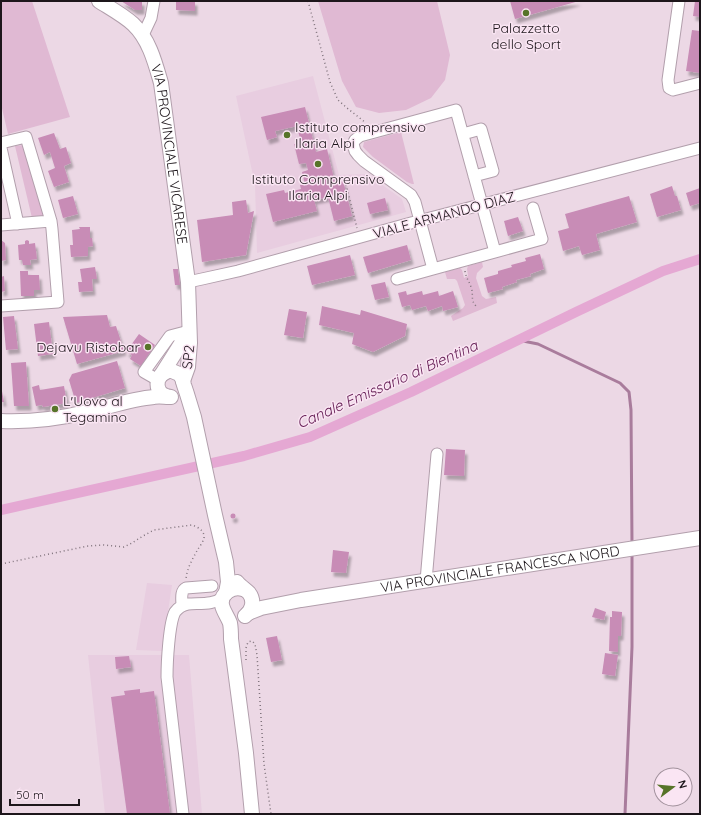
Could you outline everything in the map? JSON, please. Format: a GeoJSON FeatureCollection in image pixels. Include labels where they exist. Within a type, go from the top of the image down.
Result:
{"type":"FeatureCollection","features":[{"type":"Feature","properties":{"kind":"main road","name":"VIA PROVINCIALE VICARESE"},"geometry":{"type":"LineString","coordinates":[[99,1],[126,18],[143,35],[154,58],[162,89],[188,282],[189,331]]}},
{"type":"Feature","properties":{"kind":"main road","name":"SP2"},"geometry":{"type":"LineString","coordinates":[[160,378],[189,331]]}},
{"type":"Feature","properties":{"kind":"main road","name":"SP2"},"geometry":{"type":"LineString","coordinates":[[189,331],[189,360],[183,383],[188,394],[193,413],[226,562],[228,582],[225,603],[231,628],[252,814]]}},
{"type":"Feature","properties":{"kind":"main road"},"geometry":{"type":"LineString","coordinates":[[127,401],[148,389],[164,373],[172,371],[179,374],[183,383],[180,393],[171,397],[163,395],[159,390],[157,383],[160,378]]}},
{"type":"Feature","properties":{"kind":"main road"},"geometry":{"type":"LineString","coordinates":[[1,421],[17,422],[48,419],[87,412],[127,401],[154,396],[177,397],[183,401],[193,413]]}},
{"type":"Feature","properties":{"kind":"main road","name":"VIA PROVINCIALE FRANCESCA NORD"},"geometry":{"type":"LineString","coordinates":[[301,600],[700,538]]}},
{"type":"Feature","properties":{"kind":"main road","name":"SP2"},"geometry":{"type":"LineString","coordinates":[[226,562],[234,578],[252,600],[252,605],[238,624],[235,631],[233,646]]}},
{"type":"Feature","properties":{"kind":"main road"},"geometry":{"type":"LineString","coordinates":[[235,588],[247,592],[257,598],[277,601],[301,600],[261,608],[236,618],[232,617],[225,603],[231,589],[235,588]]}},
{"type":"Feature","properties":{"kind":"street"},"geometry":{"type":"LineString","coordinates":[[143,35],[151,18],[154,1]]}},
{"type":"Feature","properties":{"kind":"street"},"geometry":{"type":"LineString","coordinates":[[679,1],[668,80],[669,88],[673,90],[700,83]]}},
{"type":"Feature","properties":{"kind":"street"},"geometry":{"type":"LineString","coordinates":[[433,269],[415,202],[411,195],[364,161],[355,151],[354,144],[360,136],[456,110],[495,252]]}},
{"type":"Feature","properties":{"kind":"street"},"geometry":{"type":"LineString","coordinates":[[463,134],[481,129],[493,171],[474,176]]}},
{"type":"Feature","properties":{"kind":"street"},"geometry":{"type":"LineString","coordinates":[[1,143],[26,137],[51,221],[58,302],[1,306]]}},
{"type":"Feature","properties":{"kind":"street"},"geometry":{"type":"LineString","coordinates":[[1,148],[18,224]]}},
{"type":"Feature","properties":{"kind":"street","name":"VIALE ARMANDO DIAZ"},"geometry":{"type":"LineString","coordinates":[[188,282],[700,148]]}},
{"type":"Feature","properties":{"kind":"street"},"geometry":{"type":"LineString","coordinates":[[397,279],[542,239],[533,208]]}},
{"type":"Feature","properties":{"kind":"street"},"geometry":{"type":"LineString","coordinates":[[1,225],[51,221]]}},
{"type":"Feature","properties":{"kind":"street"},"geometry":{"type":"LineString","coordinates":[[426,581],[437,454]]}},
{"type":"Feature","properties":{"kind":"street"},"geometry":{"type":"LineString","coordinates":[[182,606],[182,591],[186,588],[212,586]]}},
{"type":"Feature","properties":{"kind":"street"},"geometry":{"type":"LineString","coordinates":[[183,814],[168,691],[167,671],[169,640],[173,618],[176,611],[187,604],[215,602],[219,600],[225,603]]}},
{"type":"Feature","properties":{"kind":"path"},"geometry":{"type":"LineString","coordinates":[[308,1],[330,82],[338,100],[360,119],[378,131]]}},
{"type":"Feature","properties":{"kind":"path"},"geometry":{"type":"LineString","coordinates":[[344,177],[358,228]]}},
{"type":"Feature","properties":{"kind":"path"},"geometry":{"type":"LineString","coordinates":[[463,261],[466,278],[472,287],[473,303],[476,306]]}},
{"type":"Feature","properties":{"kind":"path"},"geometry":{"type":"LineString","coordinates":[[1,564],[88,546],[104,545],[124,547],[132,544],[142,536],[154,530],[192,525],[201,530],[204,540],[188,569],[186,576],[186,588]]}},
{"type":"Feature","properties":{"kind":"path"},"geometry":{"type":"LineString","coordinates":[[246,661],[246,648],[248,642],[252,641],[255,644],[264,764],[271,814]]}},
{"type":"Feature","properties":{"kind":"shaded area"},"geometry":{"type":"Polygon","coordinates":[[[1,1],[32,1],[70,117],[8,134],[1,104],[1,1]]]}},
{"type":"Feature","properties":{"kind":"shaded area"},"geometry":{"type":"Polygon","coordinates":[[[318,1],[437,1],[450,55],[445,80],[431,98],[406,110],[379,113],[356,107],[342,81],[318,1]]]}},
{"type":"Feature","properties":{"kind":"shaded area","name":"Istituto comprensivo Ilaria Alpi"},"geometry":{"type":"Polygon","coordinates":[[[313,76],[339,175],[367,174],[402,199],[406,212],[257,253],[255,185],[236,96],[313,76]]]}},
{"type":"Feature","properties":{"kind":"shaded area"},"geometry":{"type":"Polygon","coordinates":[[[401,132],[414,184],[407,182],[373,157],[363,147],[364,142],[401,132]]]}},
{"type":"Feature","properties":{"kind":"shaded area"},"geometry":{"type":"Polygon","coordinates":[[[24,145],[45,216],[32,218],[15,146],[24,145]]]}},
{"type":"Feature","properties":{"kind":"shaded area"},"geometry":{"type":"Polygon","coordinates":[[[482,262],[483,267],[477,273],[476,278],[482,296],[486,299],[496,297],[497,303],[453,321],[451,316],[465,305],[457,281],[455,279],[447,279],[445,272],[460,268],[464,278],[468,276],[468,266],[482,262]]]}},
{"type":"Feature","properties":{"kind":"shaded area"},"geometry":{"type":"Polygon","coordinates":[[[147,583],[172,585],[162,651],[136,650],[147,583]]]}},
{"type":"Feature","properties":{"kind":"shaded area"},"geometry":{"type":"Polygon","coordinates":[[[88,655],[189,655],[202,814],[105,814],[88,655]]]}},
{"type":"Feature","properties":{"kind":"building"},"geometry":{"type":"Polygon","coordinates":[[[121,1],[142,1],[142,10],[135,10],[121,1]]]}},
{"type":"Feature","properties":{"kind":"building"},"geometry":{"type":"Polygon","coordinates":[[[176,1],[195,1],[195,11],[176,10],[176,1]]]}},
{"type":"Feature","properties":{"kind":"building","name":"Palazzetto dello Sport"},"geometry":{"type":"Polygon","coordinates":[[[510,1],[579,1],[515,19],[510,1]]]}},
{"type":"Feature","properties":{"kind":"building"},"geometry":{"type":"Polygon","coordinates":[[[695,1],[700,1],[700,17],[693,16],[695,1]]]}},
{"type":"Feature","properties":{"kind":"building"},"geometry":{"type":"Polygon","coordinates":[[[692,30],[700,31],[700,73],[686,71],[692,30]]]}},
{"type":"Feature","properties":{"kind":"building","name":"Istituto Comprensivo Ilaria Alpi"},"geometry":{"type":"Polygon","coordinates":[[[305,107],[316,152],[327,149],[335,183],[343,181],[352,216],[334,221],[328,197],[314,200],[317,211],[273,222],[266,194],[284,190],[285,193],[301,189],[300,185],[305,184],[302,172],[308,170],[306,163],[299,164],[294,144],[301,143],[297,126],[275,131],[277,137],[267,140],[261,117],[305,107]]]}},
{"type":"Feature","properties":{"kind":"building"},"geometry":{"type":"Polygon","coordinates":[[[54,133],[60,149],[66,147],[71,163],[64,166],[69,182],[54,187],[48,171],[55,168],[50,152],[44,155],[38,138],[54,133]]]}},
{"type":"Feature","properties":{"kind":"building"},"geometry":{"type":"Polygon","coordinates":[[[672,186],[681,210],[657,217],[650,194],[672,186]]]}},
{"type":"Feature","properties":{"kind":"building"},"geometry":{"type":"Polygon","coordinates":[[[700,188],[700,203],[690,206],[686,193],[700,188]]]}},
{"type":"Feature","properties":{"kind":"building"},"geometry":{"type":"Polygon","coordinates":[[[73,196],[78,214],[63,218],[58,200],[73,196]]]}},
{"type":"Feature","properties":{"kind":"building"},"geometry":{"type":"Polygon","coordinates":[[[629,196],[637,222],[596,234],[600,250],[582,255],[579,246],[563,251],[558,231],[569,228],[565,214],[629,196]]]}},
{"type":"Feature","properties":{"kind":"building"},"geometry":{"type":"Polygon","coordinates":[[[385,198],[388,210],[370,214],[367,203],[385,198]]]}},
{"type":"Feature","properties":{"kind":"building"},"geometry":{"type":"Polygon","coordinates":[[[246,200],[248,213],[254,211],[246,255],[202,262],[197,220],[233,215],[232,202],[246,200]]]}},
{"type":"Feature","properties":{"kind":"building"},"geometry":{"type":"Polygon","coordinates":[[[518,217],[523,231],[508,236],[504,221],[518,217]]]}},
{"type":"Feature","properties":{"kind":"building"},"geometry":{"type":"Polygon","coordinates":[[[79,227],[90,227],[90,238],[92,238],[93,246],[88,247],[88,256],[71,257],[70,245],[73,245],[72,230],[80,229],[79,227]]]}},
{"type":"Feature","properties":{"kind":"building"},"geometry":{"type":"Polygon","coordinates":[[[1,240],[5,243],[6,260],[1,261],[1,240]]]}},
{"type":"Feature","properties":{"kind":"building"},"geometry":{"type":"Polygon","coordinates":[[[25,241],[29,241],[29,244],[35,243],[37,259],[30,260],[31,265],[23,265],[22,260],[19,260],[18,245],[25,244],[25,241]]]}},
{"type":"Feature","properties":{"kind":"building"},"geometry":{"type":"Polygon","coordinates":[[[407,245],[411,260],[368,273],[363,257],[407,245]]]}},
{"type":"Feature","properties":{"kind":"building"},"geometry":{"type":"Polygon","coordinates":[[[540,254],[544,269],[530,274],[531,276],[516,280],[517,282],[502,287],[503,289],[488,293],[484,278],[498,274],[498,271],[512,267],[511,265],[526,261],[525,258],[540,254]]]}},
{"type":"Feature","properties":{"kind":"building"},"geometry":{"type":"Polygon","coordinates":[[[350,255],[355,275],[312,285],[307,266],[350,255]]]}},
{"type":"Feature","properties":{"kind":"building"},"geometry":{"type":"Polygon","coordinates":[[[95,267],[97,279],[92,279],[93,291],[79,292],[78,282],[82,282],[80,269],[95,267]]]}},
{"type":"Feature","properties":{"kind":"building"},"geometry":{"type":"Polygon","coordinates":[[[173,269],[178,269],[180,285],[175,285],[173,269]]]}},
{"type":"Feature","properties":{"kind":"building"},"geometry":{"type":"Polygon","coordinates":[[[20,271],[28,271],[28,275],[39,275],[40,290],[34,290],[34,296],[21,296],[20,271]]]}},
{"type":"Feature","properties":{"kind":"building"},"geometry":{"type":"Polygon","coordinates":[[[4,276],[5,291],[1,292],[1,277],[4,276]]]}},
{"type":"Feature","properties":{"kind":"building"},"geometry":{"type":"Polygon","coordinates":[[[385,282],[389,297],[375,300],[371,285],[385,282]]]}},
{"type":"Feature","properties":{"kind":"building"},"geometry":{"type":"Polygon","coordinates":[[[406,291],[407,295],[422,291],[423,295],[438,291],[439,296],[453,291],[458,307],[443,311],[442,306],[428,311],[426,306],[412,310],[410,305],[402,307],[398,293],[406,291]]]}},
{"type":"Feature","properties":{"kind":"building"},"geometry":{"type":"Polygon","coordinates":[[[322,306],[360,315],[361,310],[407,324],[405,336],[373,352],[352,344],[354,333],[319,325],[322,306]]]}},
{"type":"Feature","properties":{"kind":"building"},"geometry":{"type":"Polygon","coordinates":[[[289,309],[307,312],[303,338],[284,335],[289,309]]]}},
{"type":"Feature","properties":{"kind":"building"},"geometry":{"type":"Polygon","coordinates":[[[107,315],[110,327],[116,326],[124,351],[77,364],[63,317],[107,315]]]}},
{"type":"Feature","properties":{"kind":"building"},"geometry":{"type":"Polygon","coordinates":[[[14,316],[18,349],[6,350],[3,317],[14,316]]]}},
{"type":"Feature","properties":{"kind":"building"},"geometry":{"type":"Polygon","coordinates":[[[49,322],[53,354],[38,356],[34,324],[49,322]]]}},
{"type":"Feature","properties":{"kind":"building"},"geometry":{"type":"Polygon","coordinates":[[[139,334],[155,345],[141,366],[130,359],[132,355],[126,352],[139,334]]]}},
{"type":"Feature","properties":{"kind":"building"},"geometry":{"type":"Polygon","coordinates":[[[117,361],[125,388],[76,403],[69,380],[72,374],[117,361]]]}},
{"type":"Feature","properties":{"kind":"building"},"geometry":{"type":"Polygon","coordinates":[[[26,362],[29,406],[14,406],[11,363],[26,362]]]}},
{"type":"Feature","properties":{"kind":"building"},"geometry":{"type":"Polygon","coordinates":[[[39,385],[40,390],[64,386],[67,403],[43,407],[42,405],[36,406],[32,387],[39,385]]]}},
{"type":"Feature","properties":{"kind":"building"},"geometry":{"type":"Polygon","coordinates":[[[2,391],[4,402],[1,402],[2,391]]]}},
{"type":"Feature","properties":{"kind":"building"},"geometry":{"type":"Polygon","coordinates":[[[446,449],[465,450],[464,476],[444,475],[446,449]]]}},
{"type":"Feature","properties":{"kind":"building"},"geometry":{"type":"Polygon","coordinates":[[[233,513],[236,516],[233,519],[230,516],[233,513]]]}},
{"type":"Feature","properties":{"kind":"building"},"geometry":{"type":"Polygon","coordinates":[[[333,550],[349,552],[346,573],[331,572],[333,550]]]}},
{"type":"Feature","properties":{"kind":"building"},"geometry":{"type":"Polygon","coordinates":[[[595,608],[606,612],[604,620],[592,617],[595,608]]]}},
{"type":"Feature","properties":{"kind":"building"},"geometry":{"type":"Polygon","coordinates":[[[612,611],[622,612],[621,636],[618,636],[618,652],[609,651],[610,617],[612,617],[612,611]]]}},
{"type":"Feature","properties":{"kind":"building"},"geometry":{"type":"Polygon","coordinates":[[[277,636],[282,660],[271,662],[266,638],[277,636]]]}},
{"type":"Feature","properties":{"kind":"building"},"geometry":{"type":"Polygon","coordinates":[[[605,653],[618,655],[615,676],[602,674],[605,653]]]}},
{"type":"Feature","properties":{"kind":"building"},"geometry":{"type":"Polygon","coordinates":[[[129,656],[131,667],[116,669],[115,657],[129,656]]]}},
{"type":"Feature","properties":{"kind":"building"},"geometry":{"type":"Polygon","coordinates":[[[140,689],[140,693],[154,691],[170,814],[127,814],[111,697],[125,695],[124,691],[140,689]]]}},
{"type":"Feature","properties":{"kind":"waterway","name":"Canale Emissario di Bientina"},"geometry":{"type":"LineString","coordinates":[[1,510],[244,456],[310,437],[411,392],[663,271],[700,259]]}},
{"type":"Feature","properties":{"kind":"waterway"},"geometry":{"type":"LineString","coordinates":[[518,340],[538,344],[620,383],[629,392],[631,410],[632,544]]}},
{"type":"Feature","properties":{"kind":"waterway"},"geometry":{"type":"LineString","coordinates":[[625,814],[632,647],[632,552]]}},
{"type":"Feature","properties":{"kind":"place","name":"Palazzetto dello Sport"},"geometry":{"type":"Point","coordinates":[526,13]}},
{"type":"Feature","properties":{"kind":"place","name":"Istituto comprensivo Ilaria Alpi"},"geometry":{"type":"Point","coordinates":[287,135]}},
{"type":"Feature","properties":{"kind":"place","name":"Istituto Comprensivo Ilaria Alpi"},"geometry":{"type":"Point","coordinates":[318,164]}},
{"type":"Feature","properties":{"kind":"place","name":"Dejavu Ristobar"},"geometry":{"type":"Point","coordinates":[148,347]}},
{"type":"Feature","properties":{"kind":"place","name":"L'Uovo al Tegamino"},"geometry":{"type":"Point","coordinates":[55,409]}}]}
